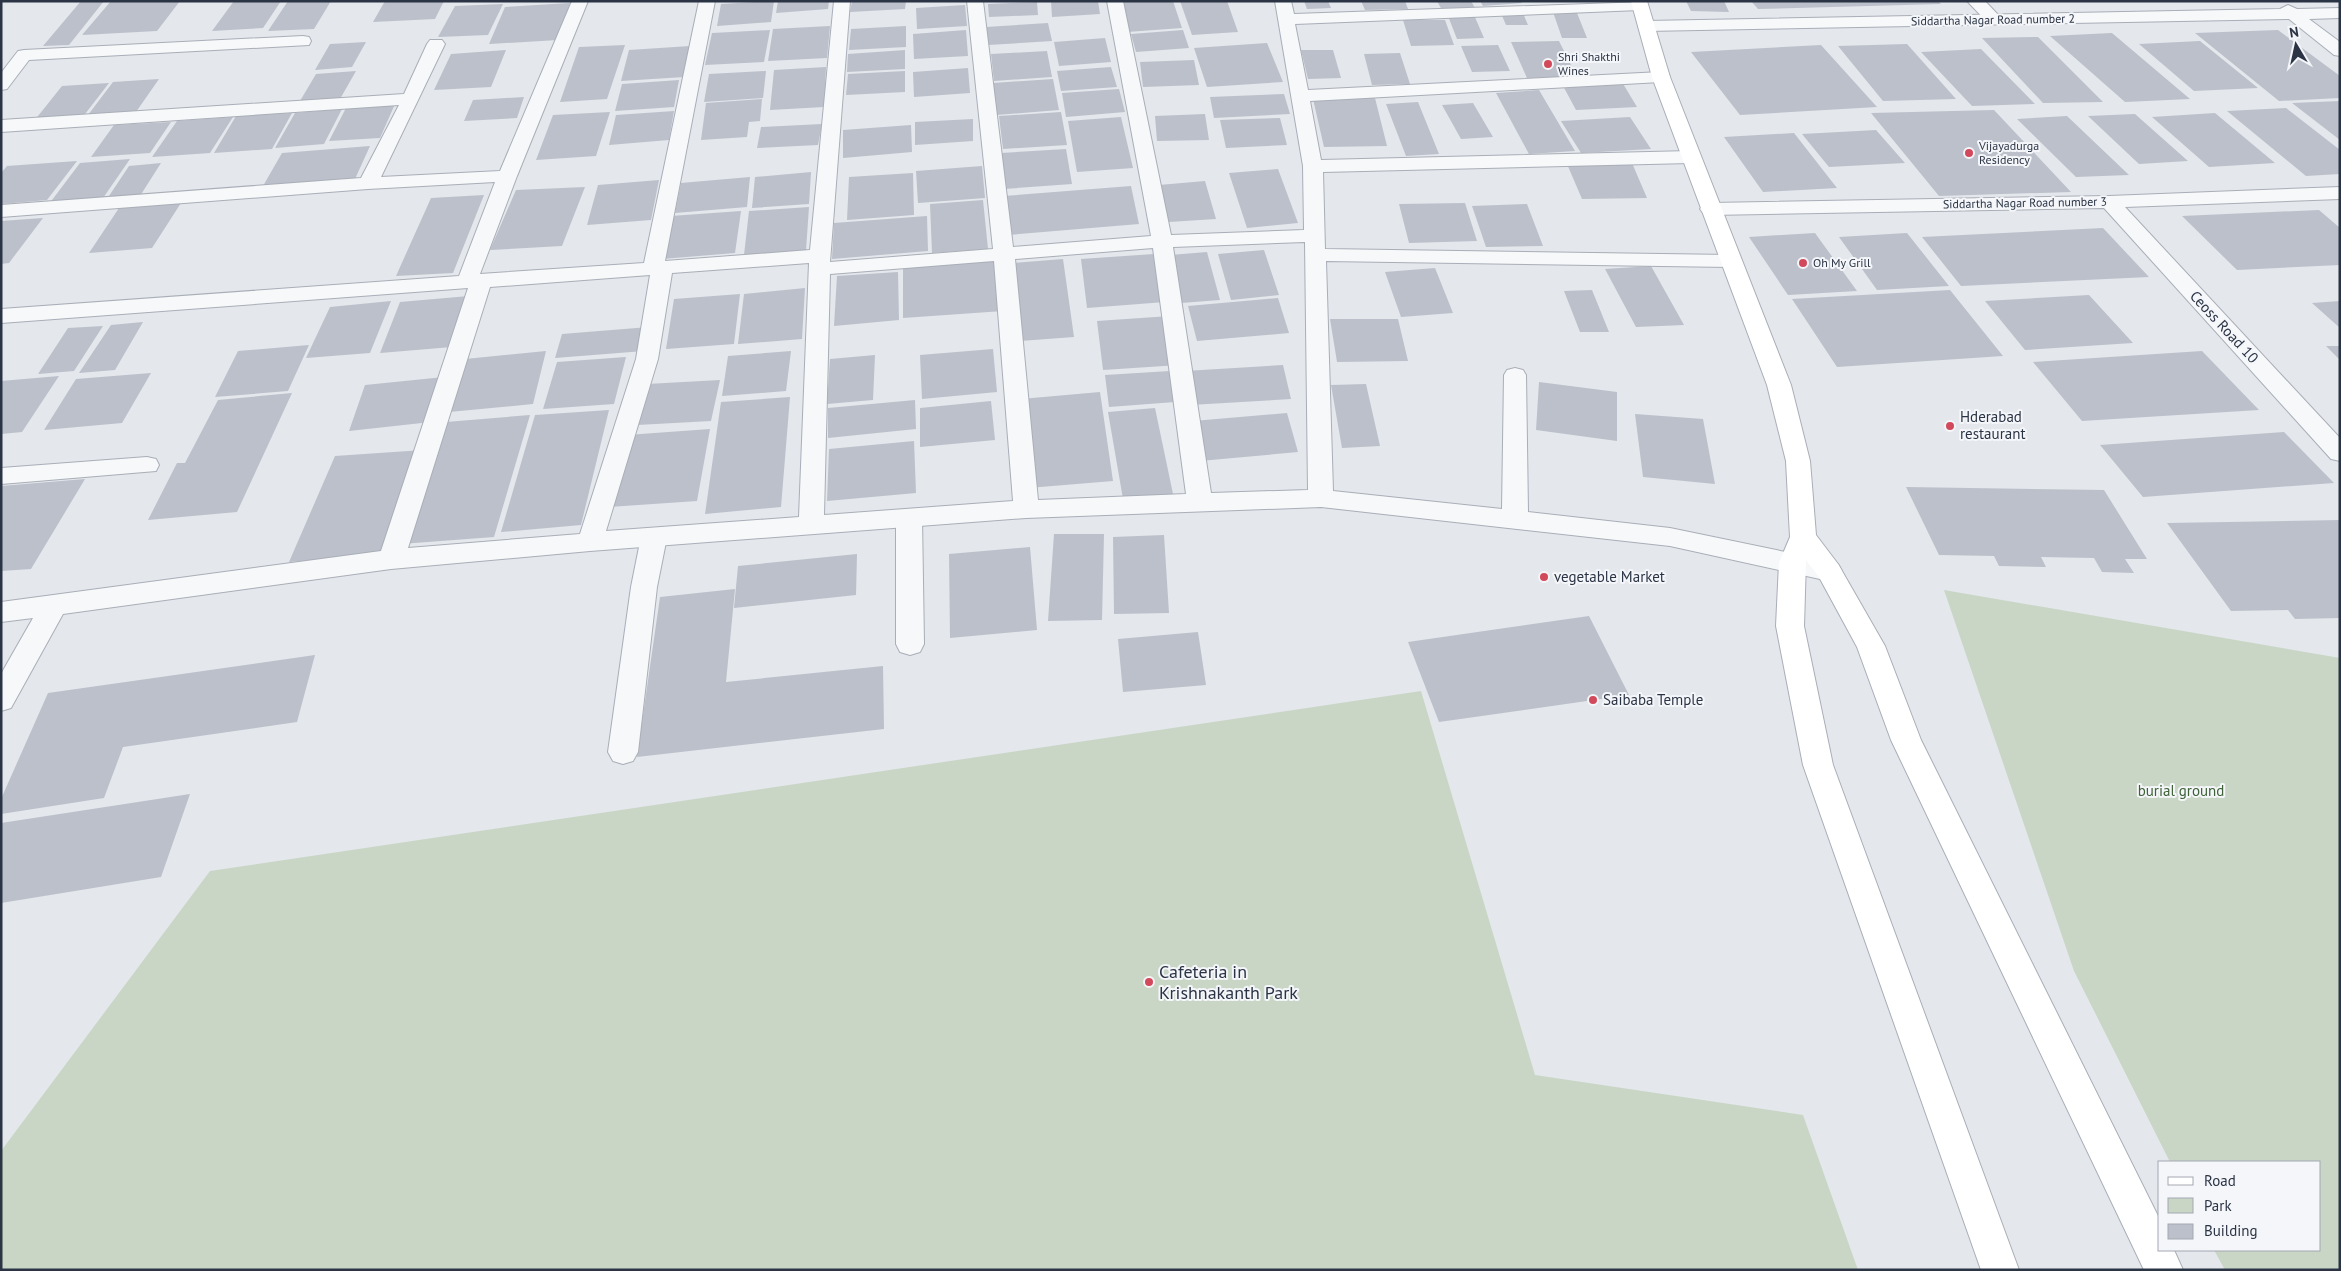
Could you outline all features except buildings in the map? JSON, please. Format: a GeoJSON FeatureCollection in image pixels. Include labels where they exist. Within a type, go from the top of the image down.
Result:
{"type":"FeatureCollection","features":[{"type":"Feature","properties":{"kind":"main road"},"geometry":{"type":"LineString","coordinates":[[1639,3],[1661,76],[1710,210],[1779,385],[1798,460],[1798,550],[1790,626],[1818,764],[2000,1270]]}},
{"type":"Feature","properties":{"kind":"main road"},"geometry":{"type":"LineString","coordinates":[[1798,550],[1829,571],[1871,646],[1906,740],[2164,1270]]}},
{"type":"Feature","properties":{"kind":"street"},"geometry":{"type":"LineString","coordinates":[[391,559],[507,176],[580,1]]}},
{"type":"Feature","properties":{"kind":"street"},"geometry":{"type":"LineString","coordinates":[[590,542],[647,359],[658,268],[707,1]]}},
{"type":"Feature","properties":{"kind":"street"},"geometry":{"type":"LineString","coordinates":[[811,527],[820,262],[842,1]]}},
{"type":"Feature","properties":{"kind":"street"},"geometry":{"type":"LineString","coordinates":[[976,1],[1004,254],[1026,509]]}},
{"type":"Feature","properties":{"kind":"street"},"geometry":{"type":"LineString","coordinates":[[1115,1],[1162,241],[1200,503]]}},
{"type":"Feature","properties":{"kind":"street"},"geometry":{"type":"LineString","coordinates":[[1975,1],[1994,20]]}},
{"type":"Feature","properties":{"kind":"street"},"geometry":{"type":"LineString","coordinates":[[2277,1],[2340,51]]}},
{"type":"Feature","properties":{"kind":"street"},"geometry":{"type":"LineString","coordinates":[[1321,498],[1313,166],[1285,10],[1639,3]]}},
{"type":"Feature","properties":{"kind":"street","name":"Siddartha Nagar Road number 2"},"geometry":{"type":"LineString","coordinates":[[1646,26],[2340,13]]}},
{"type":"Feature","properties":{"kind":"street"},"geometry":{"type":"LineString","coordinates":[[1,85],[24,55],[302,41]]}},
{"type":"Feature","properties":{"kind":"street"},"geometry":{"type":"LineString","coordinates":[[368,183],[411,99],[436,44]]}},
{"type":"Feature","properties":{"kind":"street"},"geometry":{"type":"LineString","coordinates":[[1301,96],[1661,76]]}},
{"type":"Feature","properties":{"kind":"street"},"geometry":{"type":"LineString","coordinates":[[1,126],[411,99]]}},
{"type":"Feature","properties":{"kind":"street"},"geometry":{"type":"LineString","coordinates":[[1313,166],[1691,157]]}},
{"type":"Feature","properties":{"kind":"street"},"geometry":{"type":"LineString","coordinates":[[1,211],[368,183],[507,176]]}},
{"type":"Feature","properties":{"kind":"street","name":"Siddartha Nagar Road number 3"},"geometry":{"type":"LineString","coordinates":[[1710,210],[2109,202],[2340,193]]}},
{"type":"Feature","properties":{"kind":"street","name":"Ceoss Road 10"},"geometry":{"type":"LineString","coordinates":[[2109,202],[2340,453]]}},
{"type":"Feature","properties":{"kind":"street"},"geometry":{"type":"LineString","coordinates":[[1,316],[658,268],[1004,254],[1162,241],[1730,261]]}},
{"type":"Feature","properties":{"kind":"street"},"geometry":{"type":"LineString","coordinates":[[1515,375],[1515,520]]}},
{"type":"Feature","properties":{"kind":"street"},"geometry":{"type":"LineString","coordinates":[[1,476],[147,465]]}},
{"type":"Feature","properties":{"kind":"street"},"geometry":{"type":"LineString","coordinates":[[1,612],[391,559],[1026,509],[1321,498],[1670,538],[1798,550]]}},
{"type":"Feature","properties":{"kind":"street"},"geometry":{"type":"LineString","coordinates":[[909,518],[910,644]]}},
{"type":"Feature","properties":{"kind":"street"},"geometry":{"type":"LineString","coordinates":[[623,752],[644,587],[654,537]]}},
{"type":"Feature","properties":{"kind":"street"},"geometry":{"type":"LineString","coordinates":[[1,700],[54,605]]}},
{"type":"Feature","properties":{"kind":"green space","name":"burial ground"},"geometry":{"type":"Polygon","coordinates":[[[1944,590],[2340,658],[2340,1270],[2225,1270],[2215,1251],[2321,1251],[2321,1161],[2169,1161],[2074,971],[1944,590]]]}},
{"type":"Feature","properties":{"kind":"green space"},"geometry":{"type":"Polygon","coordinates":[[[1421,691],[1535,1075],[1803,1115],[1858,1270],[1,1270],[1,1151],[210,871],[1421,691]]]}},
{"type":"Feature","properties":{"kind":"place","name":"Shri Shakthi Wines"},"geometry":{"type":"Point","coordinates":[1548,64]}},
{"type":"Feature","properties":{"kind":"place","name":"Vijayadurga Residency"},"geometry":{"type":"Point","coordinates":[1969,153]}},
{"type":"Feature","properties":{"kind":"place","name":"Oh My Grill"},"geometry":{"type":"Point","coordinates":[1803,263]}},
{"type":"Feature","properties":{"kind":"place","name":"Hderabad restaurant"},"geometry":{"type":"Point","coordinates":[1950,426]}},
{"type":"Feature","properties":{"kind":"place","name":"vegetable Market"},"geometry":{"type":"Point","coordinates":[1544,577]}},
{"type":"Feature","properties":{"kind":"place","name":"Saibaba Temple"},"geometry":{"type":"Point","coordinates":[1593,700]}},
{"type":"Feature","properties":{"kind":"place","name":"Cafeteria in Krishnakanth Park"},"geometry":{"type":"Point","coordinates":[1149,982]}}]}
